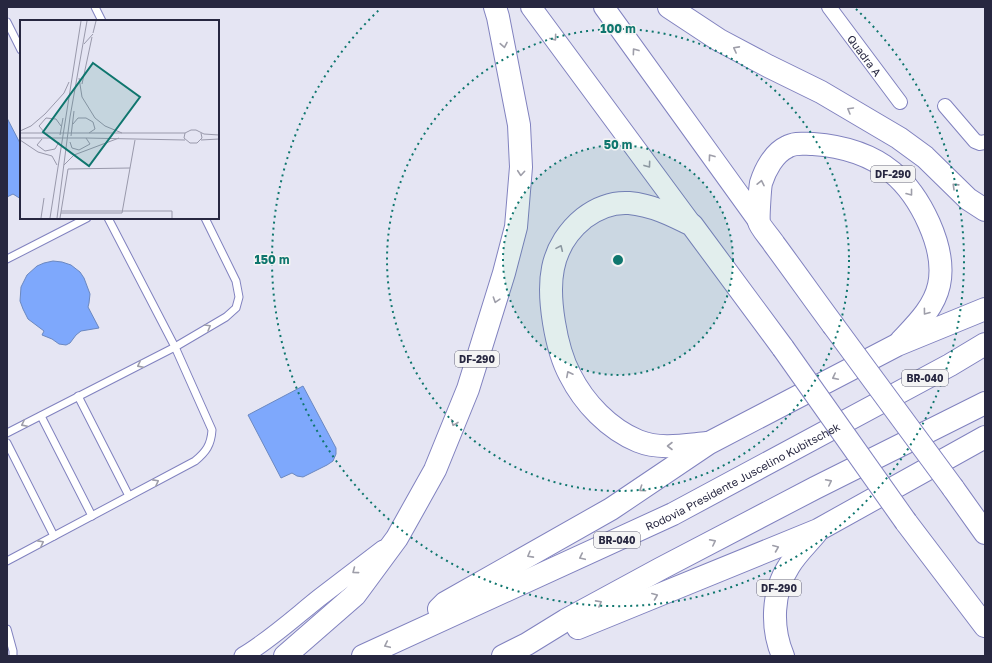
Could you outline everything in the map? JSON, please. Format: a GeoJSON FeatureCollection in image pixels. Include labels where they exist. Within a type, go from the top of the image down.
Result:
{"type":"FeatureCollection","features":[{"type":"Feature","properties":{"kind":"highway","name":"DF-290"},"geometry":{"type":"LineString","coordinates":[[285,656],[355,595],[397,538],[435,470],[468,389],[504,273],[516,227],[521,167],[519,125],[495,7]]}},
{"type":"Feature","properties":{"kind":"highway","name":"DF-290"},"geometry":{"type":"LineString","coordinates":[[669,7],[719,40],[821,92],[899,138],[925,157],[968,199],[985,210]]}},
{"type":"Feature","properties":{"kind":"highway","name":"DF-290"},"geometry":{"type":"LineString","coordinates":[[759,222],[760,188],[763,177],[770,162],[785,147],[795,144],[831,145],[868,157],[892,172],[918,203],[927,220],[940,253],[941,269],[939,284],[933,302],[917,323],[897,345]]}},
{"type":"Feature","properties":{"kind":"highway"},"geometry":{"type":"LineString","coordinates":[[709,443],[681,446],[659,446],[640,442],[622,433],[606,421],[580,392],[563,362],[552,309],[553,268],[564,240],[574,227],[590,214],[608,205],[629,203],[648,206],[671,214],[692,225],[783,348],[906,522],[985,626]]}},
{"type":"Feature","properties":{"kind":"highway"},"geometry":{"type":"LineString","coordinates":[[759,222],[985,533]]}},
{"type":"Feature","properties":{"kind":"highway"},"geometry":{"type":"LineString","coordinates":[[415,632],[445,603],[611,509],[709,443],[897,345],[985,309]]}},
{"type":"Feature","properties":{"kind":"highway","name":"Rodovia Presidente Juscelino Kubitschek"},"geometry":{"type":"LineString","coordinates":[[363,656],[455,612],[546,573],[673,514],[950,365],[985,344]]}},
{"type":"Feature","properties":{"kind":"highway"},"geometry":{"type":"LineString","coordinates":[[504,656],[566,620],[667,565],[985,403]]}},
{"type":"Feature","properties":{"kind":"highway"},"geometry":{"type":"LineString","coordinates":[[527,644],[569,631],[818,530],[983,439]]}},
{"type":"Feature","properties":{"kind":"highway","name":"DF-290"},"geometry":{"type":"LineString","coordinates":[[783,656],[778,645],[775,630],[776,599],[779,587],[789,566],[818,530]]}},
{"type":"Feature","properties":{"kind":"main road"},"geometry":{"type":"LineString","coordinates":[[531,7],[692,225]]}},
{"type":"Feature","properties":{"kind":"main road"},"geometry":{"type":"LineString","coordinates":[[604,7],[759,222]]}},
{"type":"Feature","properties":{"kind":"street","name":"Quadra A"},"geometry":{"type":"LineString","coordinates":[[830,7],[900,102]]}},
{"type":"Feature","properties":{"kind":"street"},"geometry":{"type":"LineString","coordinates":[[945,106],[975,140],[980,143],[985,142]]}},
{"type":"Feature","properties":{"kind":"street"},"geometry":{"type":"LineString","coordinates":[[243,656],[302,613],[397,538]]}},
{"type":"Feature","properties":{"kind":"lane"},"geometry":{"type":"LineString","coordinates":[[95,7],[102,20]]}},
{"type":"Feature","properties":{"kind":"lane"},"geometry":{"type":"LineString","coordinates":[[7,22],[20,48]]}},
{"type":"Feature","properties":{"kind":"lane"},"geometry":{"type":"LineString","coordinates":[[7,258],[85,219]]}},
{"type":"Feature","properties":{"kind":"lane"},"geometry":{"type":"LineString","coordinates":[[7,561],[195,462],[202,455],[212,440],[212,430],[175,347],[109,219]]}},
{"type":"Feature","properties":{"kind":"lane"},"geometry":{"type":"LineString","coordinates":[[7,433],[175,347],[226,317],[236,308],[239,297],[236,281],[205,219]]}},
{"type":"Feature","properties":{"kind":"lane"},"geometry":{"type":"LineString","coordinates":[[78,396],[129,496]]}},
{"type":"Feature","properties":{"kind":"lane"},"geometry":{"type":"LineString","coordinates":[[41,416],[92,516]]}},
{"type":"Feature","properties":{"kind":"lane"},"geometry":{"type":"LineString","coordinates":[[7,443],[54,536]]}},
{"type":"Feature","properties":{"kind":"lane"},"geometry":{"type":"LineString","coordinates":[[7,629],[13,656]]}},
{"type":"Feature","properties":{"kind":"building"},"geometry":{"type":"Polygon","coordinates":[[[7,118],[20,143],[20,198],[13,194],[7,197],[7,118]]]}},
{"type":"Feature","properties":{"kind":"building"},"geometry":{"type":"Polygon","coordinates":[[[53,261],[71,265],[80,272],[90,294],[88,307],[99,328],[81,331],[70,343],[66,345],[59,344],[42,335],[44,331],[28,319],[20,301],[21,287],[27,275],[37,266],[53,261]]]}},
{"type":"Feature","properties":{"kind":"building"},"geometry":{"type":"Polygon","coordinates":[[[303,386],[336,448],[336,454],[333,461],[303,477],[292,473],[281,478],[248,415],[303,386]]]}}]}
